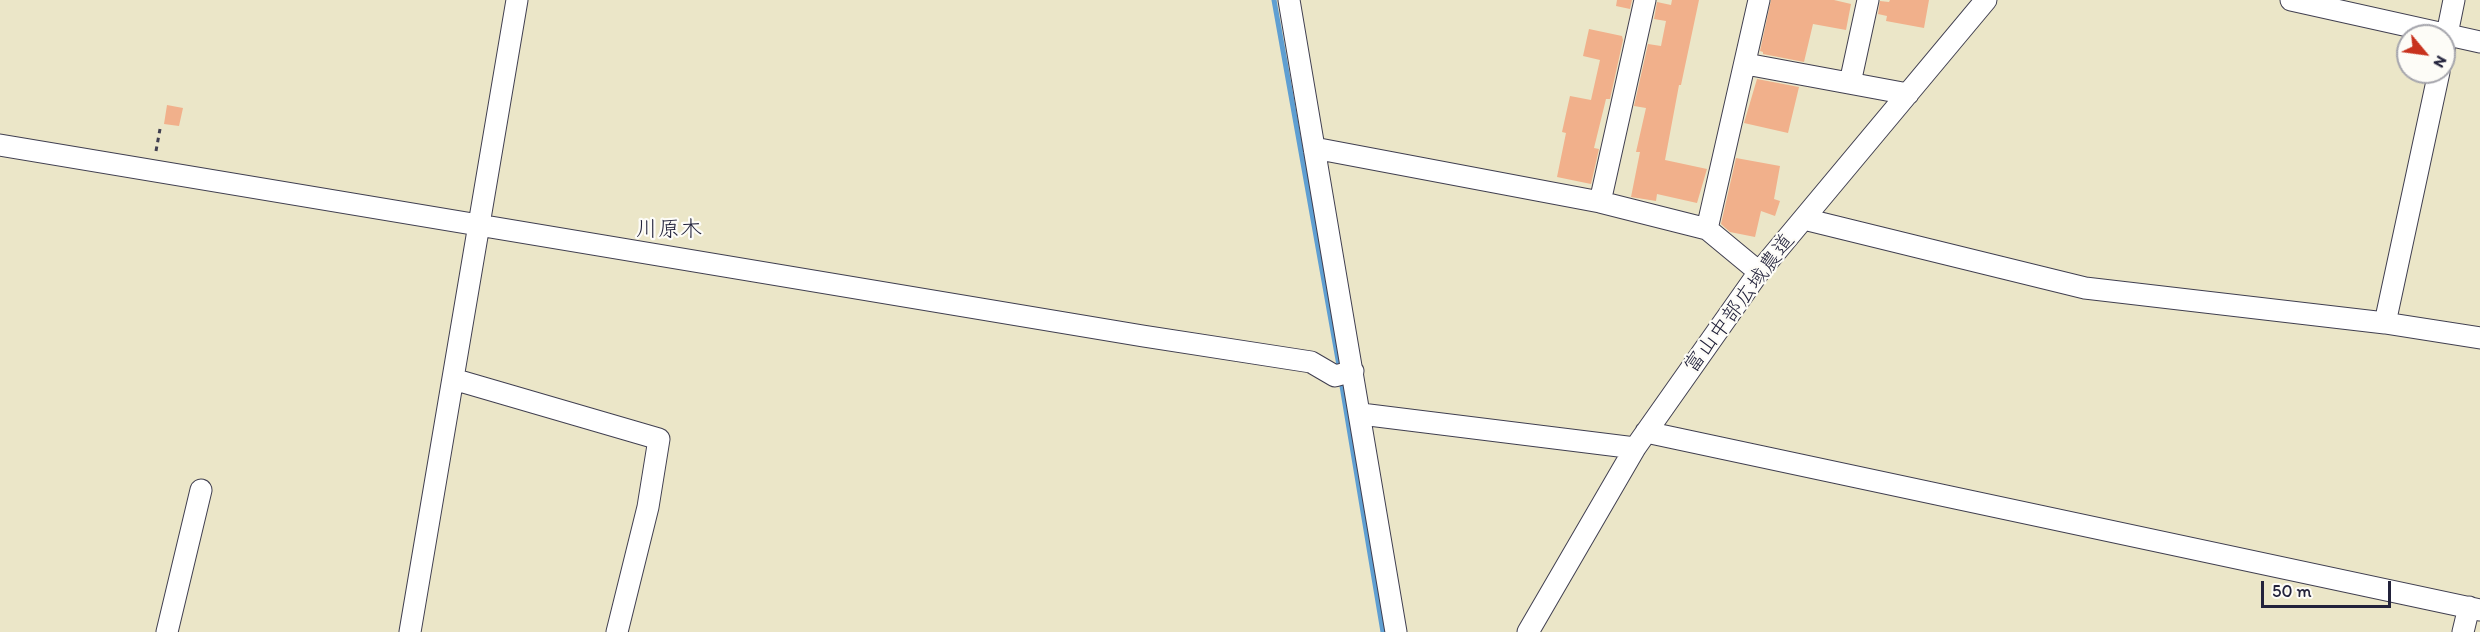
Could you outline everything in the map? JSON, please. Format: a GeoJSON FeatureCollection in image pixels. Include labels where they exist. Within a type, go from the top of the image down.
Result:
{"type":"FeatureCollection","features":[{"type":"Feature","properties":{"kind":"street"},"geometry":{"type":"LineString","coordinates":[[410,632],[517,0]]}},
{"type":"Feature","properties":{"kind":"street"},"geometry":{"type":"LineString","coordinates":[[1290,0],[1396,632]]}},
{"type":"Feature","properties":{"kind":"street"},"geometry":{"type":"LineString","coordinates":[[1600,202],[1645,0]]}},
{"type":"Feature","properties":{"kind":"street"},"geometry":{"type":"LineString","coordinates":[[1707,229],[1759,0]]}},
{"type":"Feature","properties":{"kind":"street"},"geometry":{"type":"LineString","coordinates":[[1850,83],[1868,0]]}},
{"type":"Feature","properties":{"kind":"street","name":"富山中部広域農道"},"geometry":{"type":"LineString","coordinates":[[1528,632],[1641,440],[1759,272],[1986,0]]}},
{"type":"Feature","properties":{"kind":"street"},"geometry":{"type":"LineString","coordinates":[[2291,0],[2396,29]]}},
{"type":"Feature","properties":{"kind":"street"},"geometry":{"type":"LineString","coordinates":[[2450,24],[2454,0]]}},
{"type":"Feature","properties":{"kind":"street"},"geometry":{"type":"LineString","coordinates":[[2456,43],[2480,42]]}},
{"type":"Feature","properties":{"kind":"street"},"geometry":{"type":"LineString","coordinates":[[1746,64],[1908,94]]}},
{"type":"Feature","properties":{"kind":"street"},"geometry":{"type":"LineString","coordinates":[[2385,322],[2436,84]]}},
{"type":"Feature","properties":{"kind":"street"},"geometry":{"type":"LineString","coordinates":[[0,145],[1311,362],[1335,376],[1353,371]]}},
{"type":"Feature","properties":{"kind":"street"},"geometry":{"type":"LineString","coordinates":[[1314,148],[1600,202],[1707,229],[1759,272]]}},
{"type":"Feature","properties":{"kind":"street"},"geometry":{"type":"LineString","coordinates":[[1803,219],[2085,288],[2385,322],[2480,338]]}},
{"type":"Feature","properties":{"kind":"street"},"geometry":{"type":"LineString","coordinates":[[453,379],[659,439],[648,507],[617,632]]}},
{"type":"Feature","properties":{"kind":"street"},"geometry":{"type":"LineString","coordinates":[[1361,414],[1641,440],[2475,608],[2463,632]]}},
{"type":"Feature","properties":{"kind":"street"},"geometry":{"type":"LineString","coordinates":[[167,632],[201,490]]}},
{"type":"Feature","properties":{"kind":"building"},"geometry":{"type":"Polygon","coordinates":[[[1617,0],[1632,0],[1630,9],[1616,6],[1617,0]]]}},
{"type":"Feature","properties":{"kind":"building"},"geometry":{"type":"Polygon","coordinates":[[[1672,0],[1699,0],[1681,85],[1679,85],[1665,160],[1707,169],[1697,203],[1657,194],[1656,201],[1631,197],[1640,152],[1636,152],[1646,108],[1634,106],[1648,44],[1661,46],[1666,21],[1654,19],[1657,2],[1671,5],[1672,0]]]}},
{"type":"Feature","properties":{"kind":"building"},"geometry":{"type":"Polygon","coordinates":[[[1771,0],[1834,0],[1851,4],[1846,30],[1813,24],[1804,62],[1763,54],[1760,51],[1771,0]]]}},
{"type":"Feature","properties":{"kind":"building"},"geometry":{"type":"Polygon","coordinates":[[[1890,0],[1929,0],[1924,28],[1886,21],[1887,16],[1878,14],[1880,1],[1889,2],[1890,0]]]}},
{"type":"Feature","properties":{"kind":"building"},"geometry":{"type":"Polygon","coordinates":[[[1589,29],[1622,36],[1623,40],[1610,99],[1606,99],[1594,148],[1599,149],[1591,184],[1557,177],[1566,133],[1562,132],[1570,96],[1591,100],[1600,60],[1583,56],[1589,29]]]}},
{"type":"Feature","properties":{"kind":"building"},"geometry":{"type":"Polygon","coordinates":[[[1757,79],[1799,87],[1788,133],[1744,123],[1757,79]]]}},
{"type":"Feature","properties":{"kind":"building"},"geometry":{"type":"Polygon","coordinates":[[[167,105],[183,108],[179,126],[164,124],[167,105]]]}},
{"type":"Feature","properties":{"kind":"building"},"geometry":{"type":"Polygon","coordinates":[[[1736,158],[1780,166],[1774,199],[1780,201],[1775,216],[1761,211],[1755,237],[1730,232],[1721,224],[1736,158]]]}},
{"type":"Feature","properties":{"kind":"waterway"},"geometry":{"type":"LineString","coordinates":[[1274,0],[1340,371]]}},
{"type":"Feature","properties":{"kind":"waterway"},"geometry":{"type":"LineString","coordinates":[[1341,380],[1383,632]]}},
{"type":"Feature","properties":{"kind":"district","name":"川原木"},"geometry":{"type":"Point","coordinates":[669,230]}}]}
